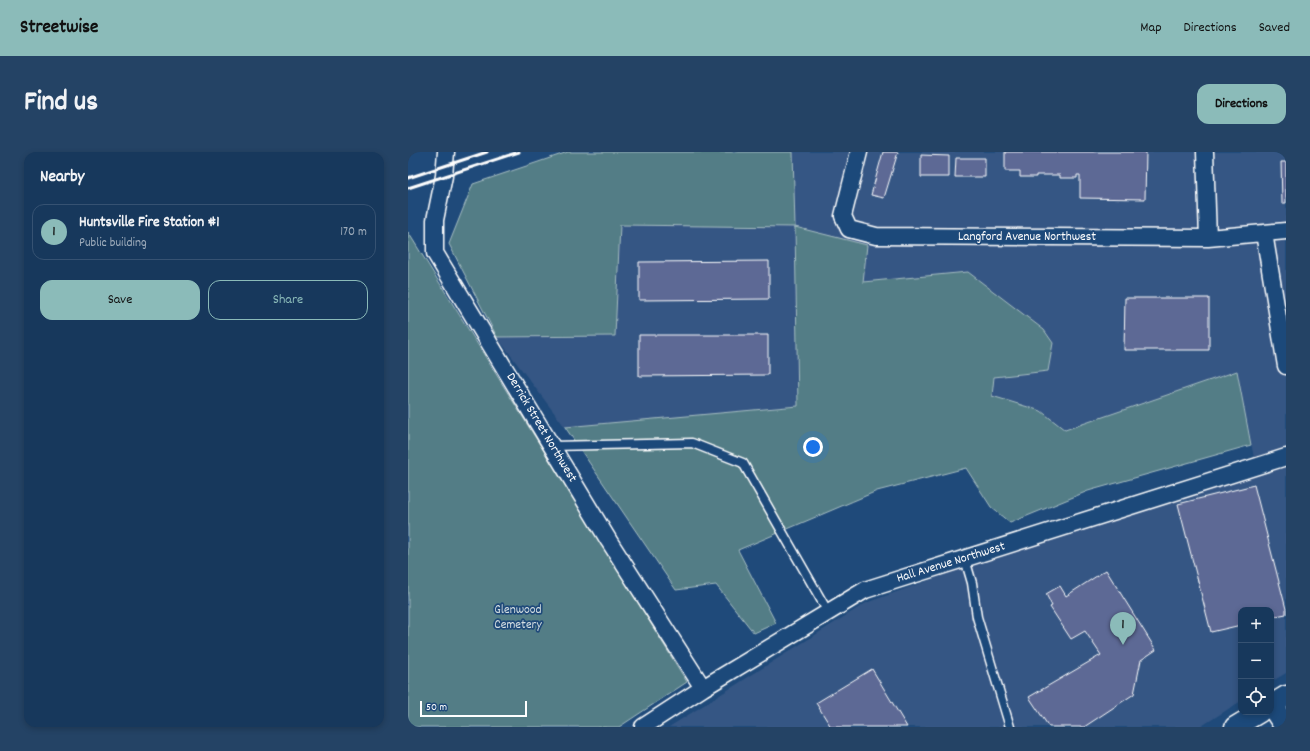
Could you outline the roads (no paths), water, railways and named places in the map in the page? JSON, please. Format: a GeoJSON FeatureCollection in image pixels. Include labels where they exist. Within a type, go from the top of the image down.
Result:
{"type":"FeatureCollection","features":[{"type":"Feature","properties":{"kind":"highway"},"geometry":{"type":"LineString","coordinates":[[1276,703],[1286,727]]}},
{"type":"Feature","properties":{"kind":"street","name":"Derrick Street Northwest"},"geometry":{"type":"LineString","coordinates":[[446,152],[444,176],[435,220],[435,253],[609,541],[703,688]]}},
{"type":"Feature","properties":{"kind":"street","name":"Langford Avenue Northwest"},"geometry":{"type":"LineString","coordinates":[[859,152],[843,216],[850,229],[876,236],[1208,238],[1286,232]]}},
{"type":"Feature","properties":{"kind":"street"},"geometry":{"type":"LineString","coordinates":[[1204,152],[1208,238]]}},
{"type":"Feature","properties":{"kind":"street"},"geometry":{"type":"LineString","coordinates":[[1264,233],[1286,366]]}},
{"type":"Feature","properties":{"kind":"street","name":"Hall Avenue Northwest"},"geometry":{"type":"LineString","coordinates":[[643,727],[703,688],[865,590],[1286,457]]}},
{"type":"Feature","properties":{"kind":"street"},"geometry":{"type":"LineString","coordinates":[[1235,727],[1276,703]]}},
{"type":"Feature","properties":{"kind":"lane"},"geometry":{"type":"LineString","coordinates":[[552,446],[692,443],[743,463],[828,612]]}},
{"type":"Feature","properties":{"kind":"lane"},"geometry":{"type":"LineString","coordinates":[[965,559],[972,583],[977,617],[1010,727]]}},
{"type":"Feature","properties":{"kind":"railway"},"geometry":{"type":"LineString","coordinates":[[408,178],[487,152]]}},
{"type":"Feature","properties":{"kind":"railway"},"geometry":{"type":"LineString","coordinates":[[408,188],[519,152]]}},
{"type":"Feature","properties":{"kind":"place","name":"Huntsville Fire Station #1"},"geometry":{"type":"Point","coordinates":[1123,645]}},
{"type":"Feature","properties":{"kind":"park label","name":"Glenwood Cemetery"},"geometry":{"type":"Point","coordinates":[518,618]}}]}
